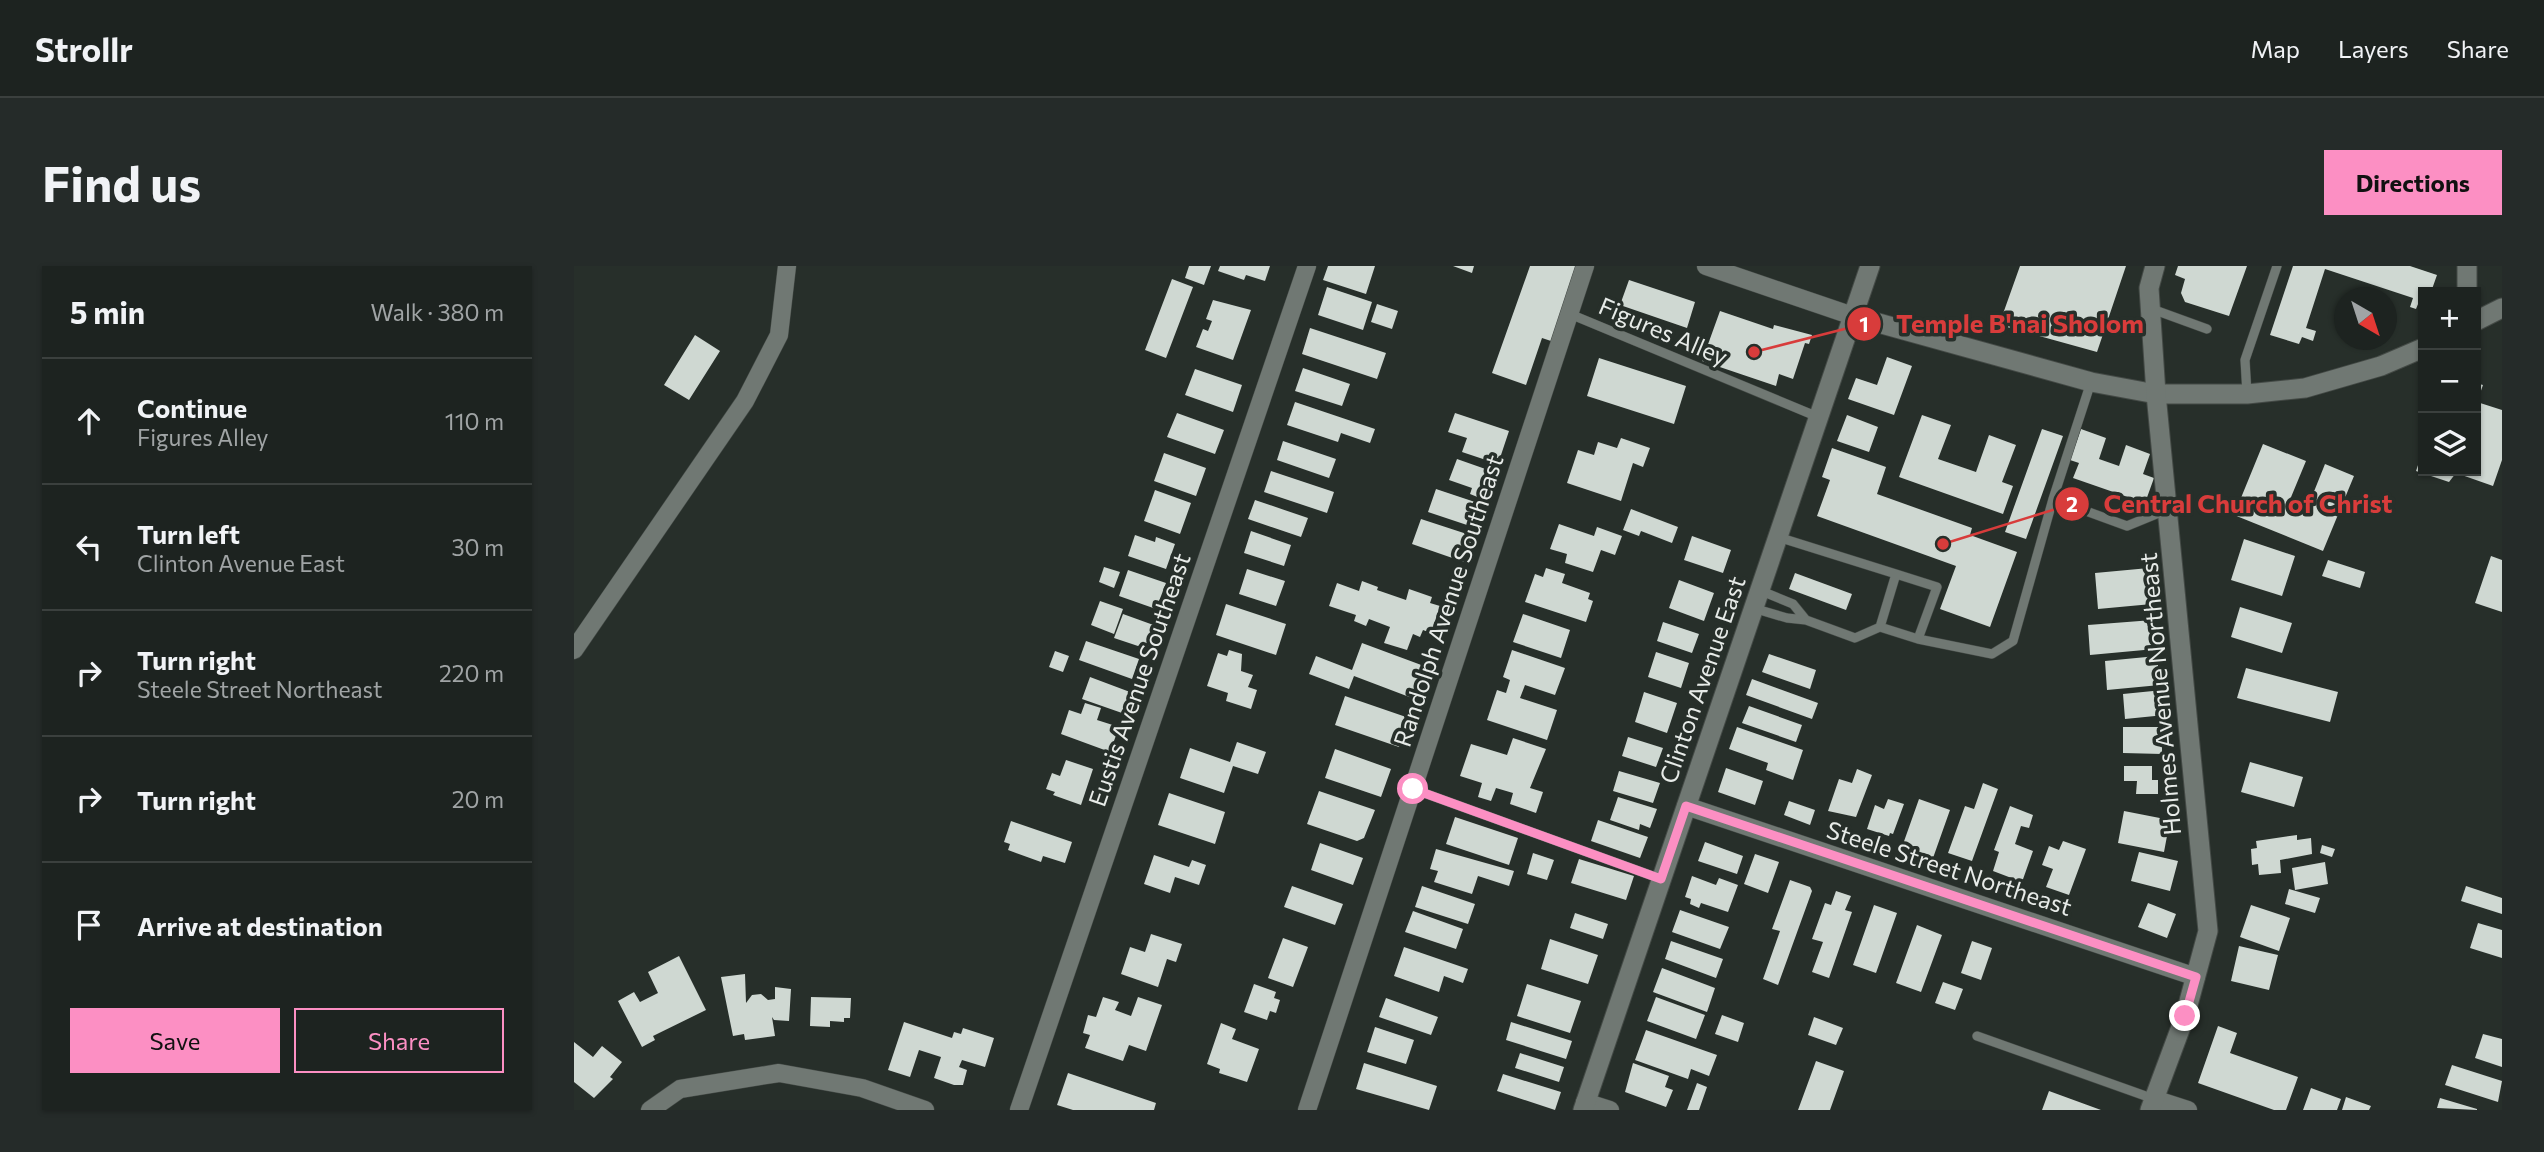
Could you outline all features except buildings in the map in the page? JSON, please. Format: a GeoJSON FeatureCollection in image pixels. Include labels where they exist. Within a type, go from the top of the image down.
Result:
{"type":"FeatureCollection","features":[{"type":"Feature","properties":{"kind":"street"},"geometry":{"type":"LineString","coordinates":[[574,650],[745,401],[779,335],[787,266]]}},
{"type":"Feature","properties":{"kind":"street","name":"Eustis Avenue Southeast"},"geometry":{"type":"LineString","coordinates":[[1019,1110],[1307,266]]}},
{"type":"Feature","properties":{"kind":"street","name":"Randolph Avenue Southeast"},"geometry":{"type":"LineString","coordinates":[[1307,1110],[1585,266]]}},
{"type":"Feature","properties":{"kind":"street"},"geometry":{"type":"LineString","coordinates":[[1706,266],[1853,316],[2091,382],[2156,394],[2247,394],[2305,388],[2381,366],[2418,350]]}},
{"type":"Feature","properties":{"kind":"street","name":"Clinton Avenue East"},"geometry":{"type":"LineString","coordinates":[[1584,1106],[1870,266]]}},
{"type":"Feature","properties":{"kind":"street","name":"Holmes Avenue Northeast"},"geometry":{"type":"LineString","coordinates":[[2152,1105],[2196,977],[2208,931],[2156,394],[2148,288],[2155,266]]}},
{"type":"Feature","properties":{"kind":"street"},"geometry":{"type":"LineString","coordinates":[[2467,266],[2467,287]]}},
{"type":"Feature","properties":{"kind":"street"},"geometry":{"type":"LineString","coordinates":[[2481,318],[2502,308]]}},
{"type":"Feature","properties":{"kind":"street","name":"Steele Street Northeast"},"geometry":{"type":"LineString","coordinates":[[1686,806],[2196,977]]}},
{"type":"Feature","properties":{"kind":"street"},"geometry":{"type":"LineString","coordinates":[[650,1110],[680,1088],[779,1073],[862,1088],[925,1110]]}},
{"type":"Feature","properties":{"kind":"street"},"geometry":{"type":"LineString","coordinates":[[2152,1105],[2188,1110]]}},
{"type":"Feature","properties":{"kind":"street"},"geometry":{"type":"LineString","coordinates":[[1584,1106],[1610,1110]]}},
{"type":"Feature","properties":{"kind":"lane"},"geometry":{"type":"LineString","coordinates":[[2247,394],[2245,360],[2277,266]]}},
{"type":"Feature","properties":{"kind":"lane"},"geometry":{"type":"LineString","coordinates":[[2150,309],[2207,329]]}},
{"type":"Feature","properties":{"kind":"lane","name":"Figures Alley"},"geometry":{"type":"LineString","coordinates":[[1570,314],[1818,417]]}},
{"type":"Feature","properties":{"kind":"lane"},"geometry":{"type":"LineString","coordinates":[[1756,599],[1787,618],[1806,620],[1855,638],[1880,627],[1918,639],[1992,654],[2012,641],[2053,499],[2091,382]]}},
{"type":"Feature","properties":{"kind":"lane"},"geometry":{"type":"LineString","coordinates":[[2053,499],[2127,526],[2168,509]]}},
{"type":"Feature","properties":{"kind":"lane"},"geometry":{"type":"LineString","coordinates":[[1778,537],[1937,587],[1918,639]]}},
{"type":"Feature","properties":{"kind":"lane"},"geometry":{"type":"LineString","coordinates":[[1880,627],[1896,574]]}},
{"type":"Feature","properties":{"kind":"lane"},"geometry":{"type":"LineString","coordinates":[[1756,599],[1793,604],[1806,620]]}},
{"type":"Feature","properties":{"kind":"lane"},"geometry":{"type":"LineString","coordinates":[[1413,789],[1661,879]]}},
{"type":"Feature","properties":{"kind":"lane"},"geometry":{"type":"LineString","coordinates":[[1977,1036],[2152,1105]]}},
{"type":"Feature","properties":{"kind":"place","name":"Temple B'nai Sholom"},"geometry":{"type":"Point","coordinates":[1754,352]}},
{"type":"Feature","properties":{"kind":"place","name":"Central Church of Christ"},"geometry":{"type":"Point","coordinates":[1943,544]}},
{"type":"Feature","properties":{"kind":"route"},"geometry":{"type":"LineString","coordinates":[[1413,789],[1661,879],[1686,806],[2196,977],[2185,1016]]}}]}
